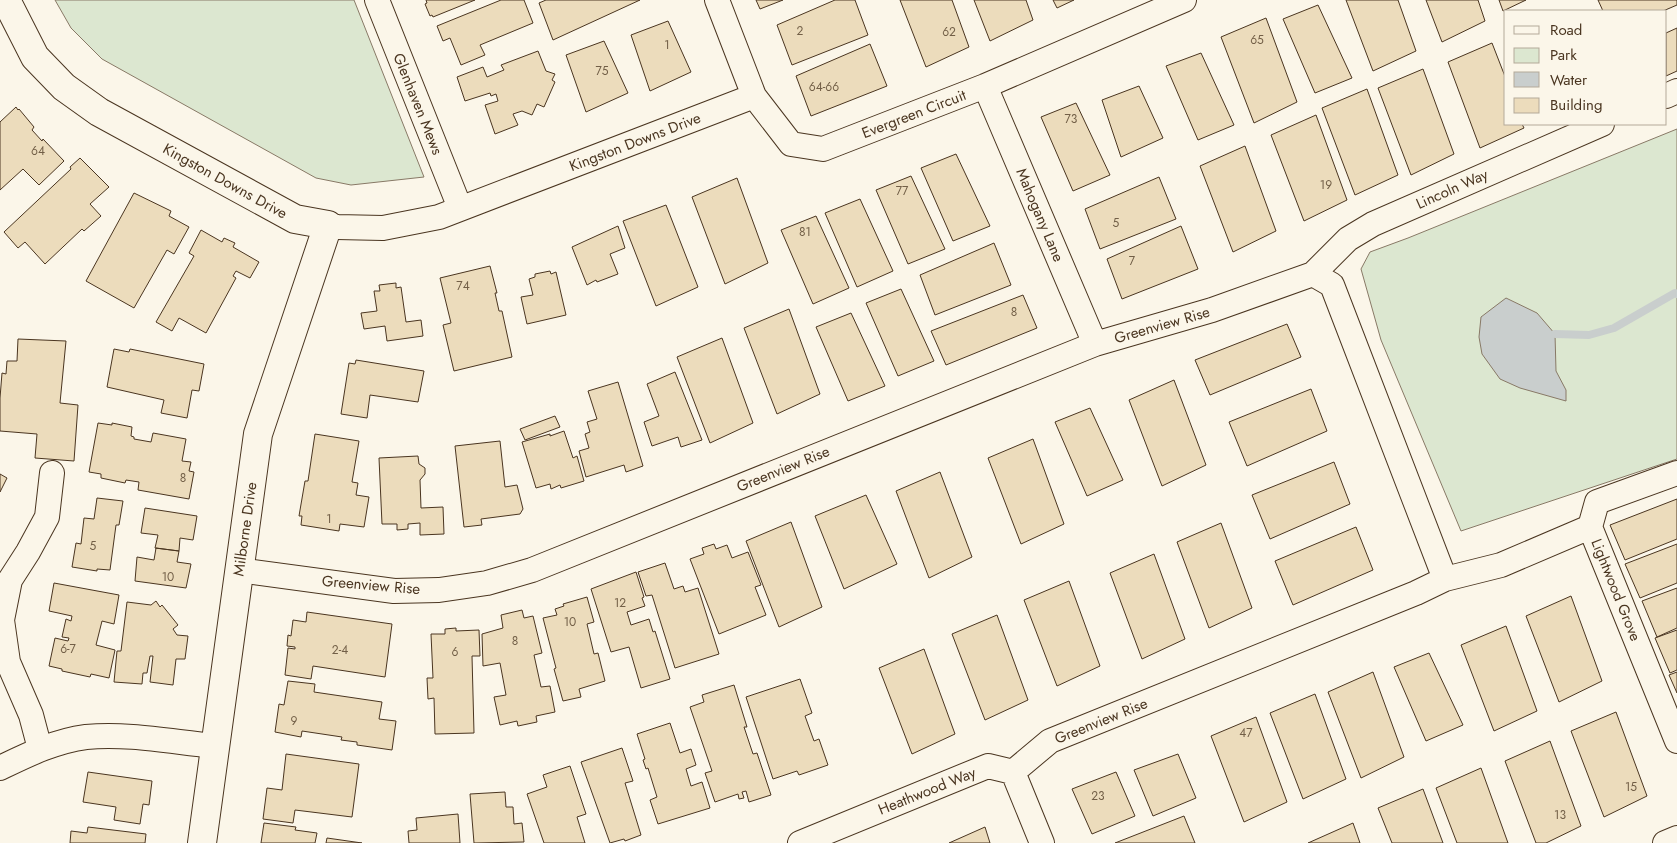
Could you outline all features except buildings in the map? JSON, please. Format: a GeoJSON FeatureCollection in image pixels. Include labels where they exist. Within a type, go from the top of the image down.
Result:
{"type":"FeatureCollection","features":[{"type":"Feature","properties":{"kind":"street","name":"Kingston Downs Drive"},"geometry":{"type":"LineString","coordinates":[[6,0],[34,56],[64,87],[99,112],[295,219],[328,226],[383,228],[439,216],[754,96]]}},
{"type":"Feature","properties":{"kind":"street","name":"Glenhaven Mews"},"geometry":{"type":"LineString","coordinates":[[377,0],[460,208]]}},
{"type":"Feature","properties":{"kind":"street","name":"Evergreen Circuit"},"geometry":{"type":"LineString","coordinates":[[717,0],[754,96],[791,144],[823,149],[985,86],[1184,0]]}},
{"type":"Feature","properties":{"kind":"street","name":"Mahogany Lane"},"geometry":{"type":"LineString","coordinates":[[985,86],[1095,344]]}},
{"type":"Feature","properties":{"kind":"street","name":"Lincoln Way"},"geometry":{"type":"LineString","coordinates":[[1313,274],[1348,239],[1373,224],[1600,125]]}},
{"type":"Feature","properties":{"kind":"street","name":"Milborne Drive"},"geometry":{"type":"LineString","coordinates":[[202,843],[258,434],[328,226]]}},
{"type":"Feature","properties":{"kind":"street","name":"Greenview Rise"},"geometry":{"type":"LineString","coordinates":[[239,570],[394,591],[439,590],[487,583],[532,570],[1095,344],[1212,310],[1313,274]]}},
{"type":"Feature","properties":{"kind":"street"},"geometry":{"type":"LineString","coordinates":[[1313,274],[1332,286],[1445,579]]}},
{"type":"Feature","properties":{"kind":"street"},"geometry":{"type":"LineString","coordinates":[[40,749],[31,715],[8,662],[2,620],[10,580],[47,517],[52,473]]}},
{"type":"Feature","properties":{"kind":"street"},"geometry":{"type":"LineString","coordinates":[[1590,527],[1597,502],[1677,473]]}},
{"type":"Feature","properties":{"kind":"street","name":"Lightwood Grove"},"geometry":{"type":"LineString","coordinates":[[1445,579],[1501,565],[1590,527],[1677,741]]}},
{"type":"Feature","properties":{"kind":"street","name":"Greenview Rise"},"geometry":{"type":"LineString","coordinates":[[1013,772],[1050,741],[1398,600],[1445,579]]}},
{"type":"Feature","properties":{"kind":"street"},"geometry":{"type":"LineString","coordinates":[[0,768],[40,749],[84,737],[125,736],[215,746]]}},
{"type":"Feature","properties":{"kind":"street","name":"Heathwood Way"},"geometry":{"type":"LineString","coordinates":[[800,843],[988,766],[1013,772]]}},
{"type":"Feature","properties":{"kind":"street"},"geometry":{"type":"LineString","coordinates":[[1013,772],[1042,843]]}},
{"type":"Feature","properties":{"kind":"street"},"geometry":{"type":"LineString","coordinates":[[1665,843],[1677,838]]}},
{"type":"Feature","properties":{"kind":"green space"},"geometry":{"type":"Polygon","coordinates":[[[55,0],[354,0],[424,177],[351,185],[316,178],[102,59],[71,28],[55,0]]]}},
{"type":"Feature","properties":{"kind":"green space"},"geometry":{"type":"Polygon","coordinates":[[[1677,129],[1677,459],[1461,531],[1381,340],[1361,269],[1370,252],[1677,129]]]}},
{"type":"Feature","properties":{"kind":"water"},"geometry":{"type":"Polygon","coordinates":[[[1506,298],[1537,313],[1555,334],[1556,371],[1566,390],[1566,401],[1520,388],[1500,379],[1482,354],[1479,337],[1481,317],[1506,298]]]}},
{"type":"Feature","properties":{"kind":"waterway"},"geometry":{"type":"LineString","coordinates":[[1555,334],[1589,335],[1614,328],[1675,293],[1677,294]]}}]}
